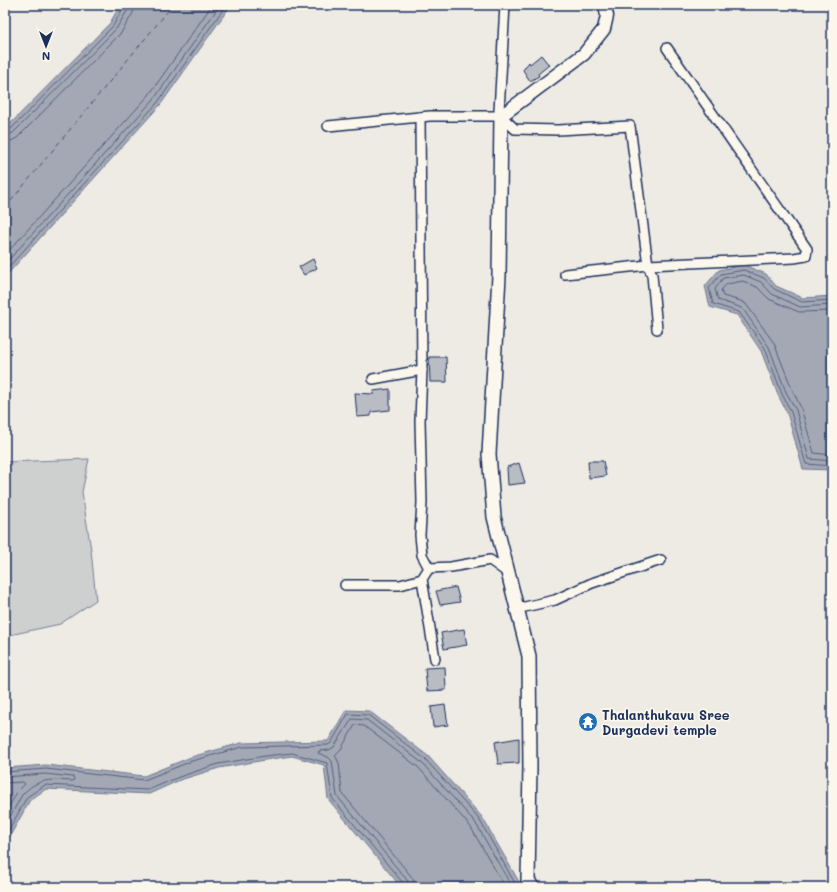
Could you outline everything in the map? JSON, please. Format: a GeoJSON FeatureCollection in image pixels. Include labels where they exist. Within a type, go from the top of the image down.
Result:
{"type":"FeatureCollection","features":[{"type":"Feature","properties":{"kind":"main road"},"geometry":{"type":"LineString","coordinates":[[501,116],[499,276],[489,454],[494,517],[529,656],[530,774],[528,880],[532,887]]}},
{"type":"Feature","properties":{"kind":"street"},"geometry":{"type":"LineString","coordinates":[[505,5],[499,111],[501,116],[515,129],[558,130],[630,126],[648,265],[652,275],[657,328]]}},
{"type":"Feature","properties":{"kind":"street"},"geometry":{"type":"LineString","coordinates":[[328,126],[420,117],[501,116],[584,54],[604,29],[607,16],[605,5]]}},
{"type":"Feature","properties":{"kind":"street"},"geometry":{"type":"LineString","coordinates":[[565,274],[648,265],[794,258],[806,256],[807,249],[667,48]]}},
{"type":"Feature","properties":{"kind":"street"},"geometry":{"type":"LineString","coordinates":[[420,117],[422,370],[420,421],[422,502],[420,534],[422,555],[428,568]]}},
{"type":"Feature","properties":{"kind":"street"},"geometry":{"type":"LineString","coordinates":[[373,379],[422,370]]}},
{"type":"Feature","properties":{"kind":"street"},"geometry":{"type":"LineString","coordinates":[[428,568],[451,567],[490,560],[508,573]]}},
{"type":"Feature","properties":{"kind":"street"},"geometry":{"type":"LineString","coordinates":[[516,608],[555,600],[592,582],[661,560]]}},
{"type":"Feature","properties":{"kind":"street"},"geometry":{"type":"LineString","coordinates":[[428,568],[422,579],[435,659]]}},
{"type":"Feature","properties":{"kind":"street"},"geometry":{"type":"LineString","coordinates":[[345,585],[400,585],[422,579]]}},
{"type":"Feature","properties":{"kind":"shaded area"},"geometry":{"type":"Polygon","coordinates":[[[89,459],[82,492],[91,550],[96,600],[60,624],[5,636],[5,462],[89,459]]]}},
{"type":"Feature","properties":{"kind":"water"},"geometry":{"type":"Polygon","coordinates":[[[120,5],[231,5],[161,104],[5,277],[5,129],[110,23],[120,5]]]}},
{"type":"Feature","properties":{"kind":"water"},"geometry":{"type":"Polygon","coordinates":[[[744,265],[766,274],[776,286],[803,298],[832,296],[832,470],[803,469],[787,413],[778,395],[761,351],[737,315],[710,307],[705,286],[719,270],[744,265]]]}},
{"type":"Feature","properties":{"kind":"water"},"geometry":{"type":"Polygon","coordinates":[[[346,710],[369,711],[428,756],[482,817],[522,887],[401,887],[328,799],[324,765],[292,756],[219,768],[180,780],[149,794],[46,789],[30,800],[5,845],[5,768],[46,765],[144,776],[191,757],[241,743],[328,741],[346,710]]]}},
{"type":"Feature","properties":{"kind":"building"},"geometry":{"type":"Polygon","coordinates":[[[541,55],[549,65],[538,74],[539,76],[530,81],[523,70],[529,62],[530,64],[541,55]]]}},
{"type":"Feature","properties":{"kind":"building"},"geometry":{"type":"Polygon","coordinates":[[[313,259],[317,268],[304,275],[299,267],[313,259]]]}},
{"type":"Feature","properties":{"kind":"building"},"geometry":{"type":"Polygon","coordinates":[[[429,357],[446,357],[447,382],[430,382],[429,357]]]}},
{"type":"Feature","properties":{"kind":"building"},"geometry":{"type":"Polygon","coordinates":[[[390,389],[390,410],[371,412],[371,416],[357,417],[355,393],[374,394],[373,391],[390,389]]]}},
{"type":"Feature","properties":{"kind":"building"},"geometry":{"type":"Polygon","coordinates":[[[588,461],[603,461],[606,476],[589,478],[588,461]]]}},
{"type":"Feature","properties":{"kind":"building"},"geometry":{"type":"Polygon","coordinates":[[[519,463],[525,483],[508,485],[507,467],[519,463]]]}},
{"type":"Feature","properties":{"kind":"building"},"geometry":{"type":"Polygon","coordinates":[[[456,587],[460,602],[440,605],[436,591],[456,587]]]}},
{"type":"Feature","properties":{"kind":"building"},"geometry":{"type":"Polygon","coordinates":[[[464,629],[467,645],[444,649],[441,633],[464,629]]]}},
{"type":"Feature","properties":{"kind":"building"},"geometry":{"type":"Polygon","coordinates":[[[445,667],[446,690],[427,691],[425,668],[445,667]]]}},
{"type":"Feature","properties":{"kind":"building"},"geometry":{"type":"Polygon","coordinates":[[[445,705],[448,725],[433,727],[431,707],[445,705]]]}},
{"type":"Feature","properties":{"kind":"building"},"geometry":{"type":"Polygon","coordinates":[[[519,738],[519,763],[498,764],[495,742],[519,738]]]}},
{"type":"Feature","properties":{"kind":"ferry route"},"geometry":{"type":"LineString","coordinates":[[5,208],[173,5]]}},
{"type":"Feature","properties":{"kind":"place","name":"Thalanthukavu Sree Durgadevi temple"},"geometry":{"type":"Point","coordinates":[588,722]}}]}
